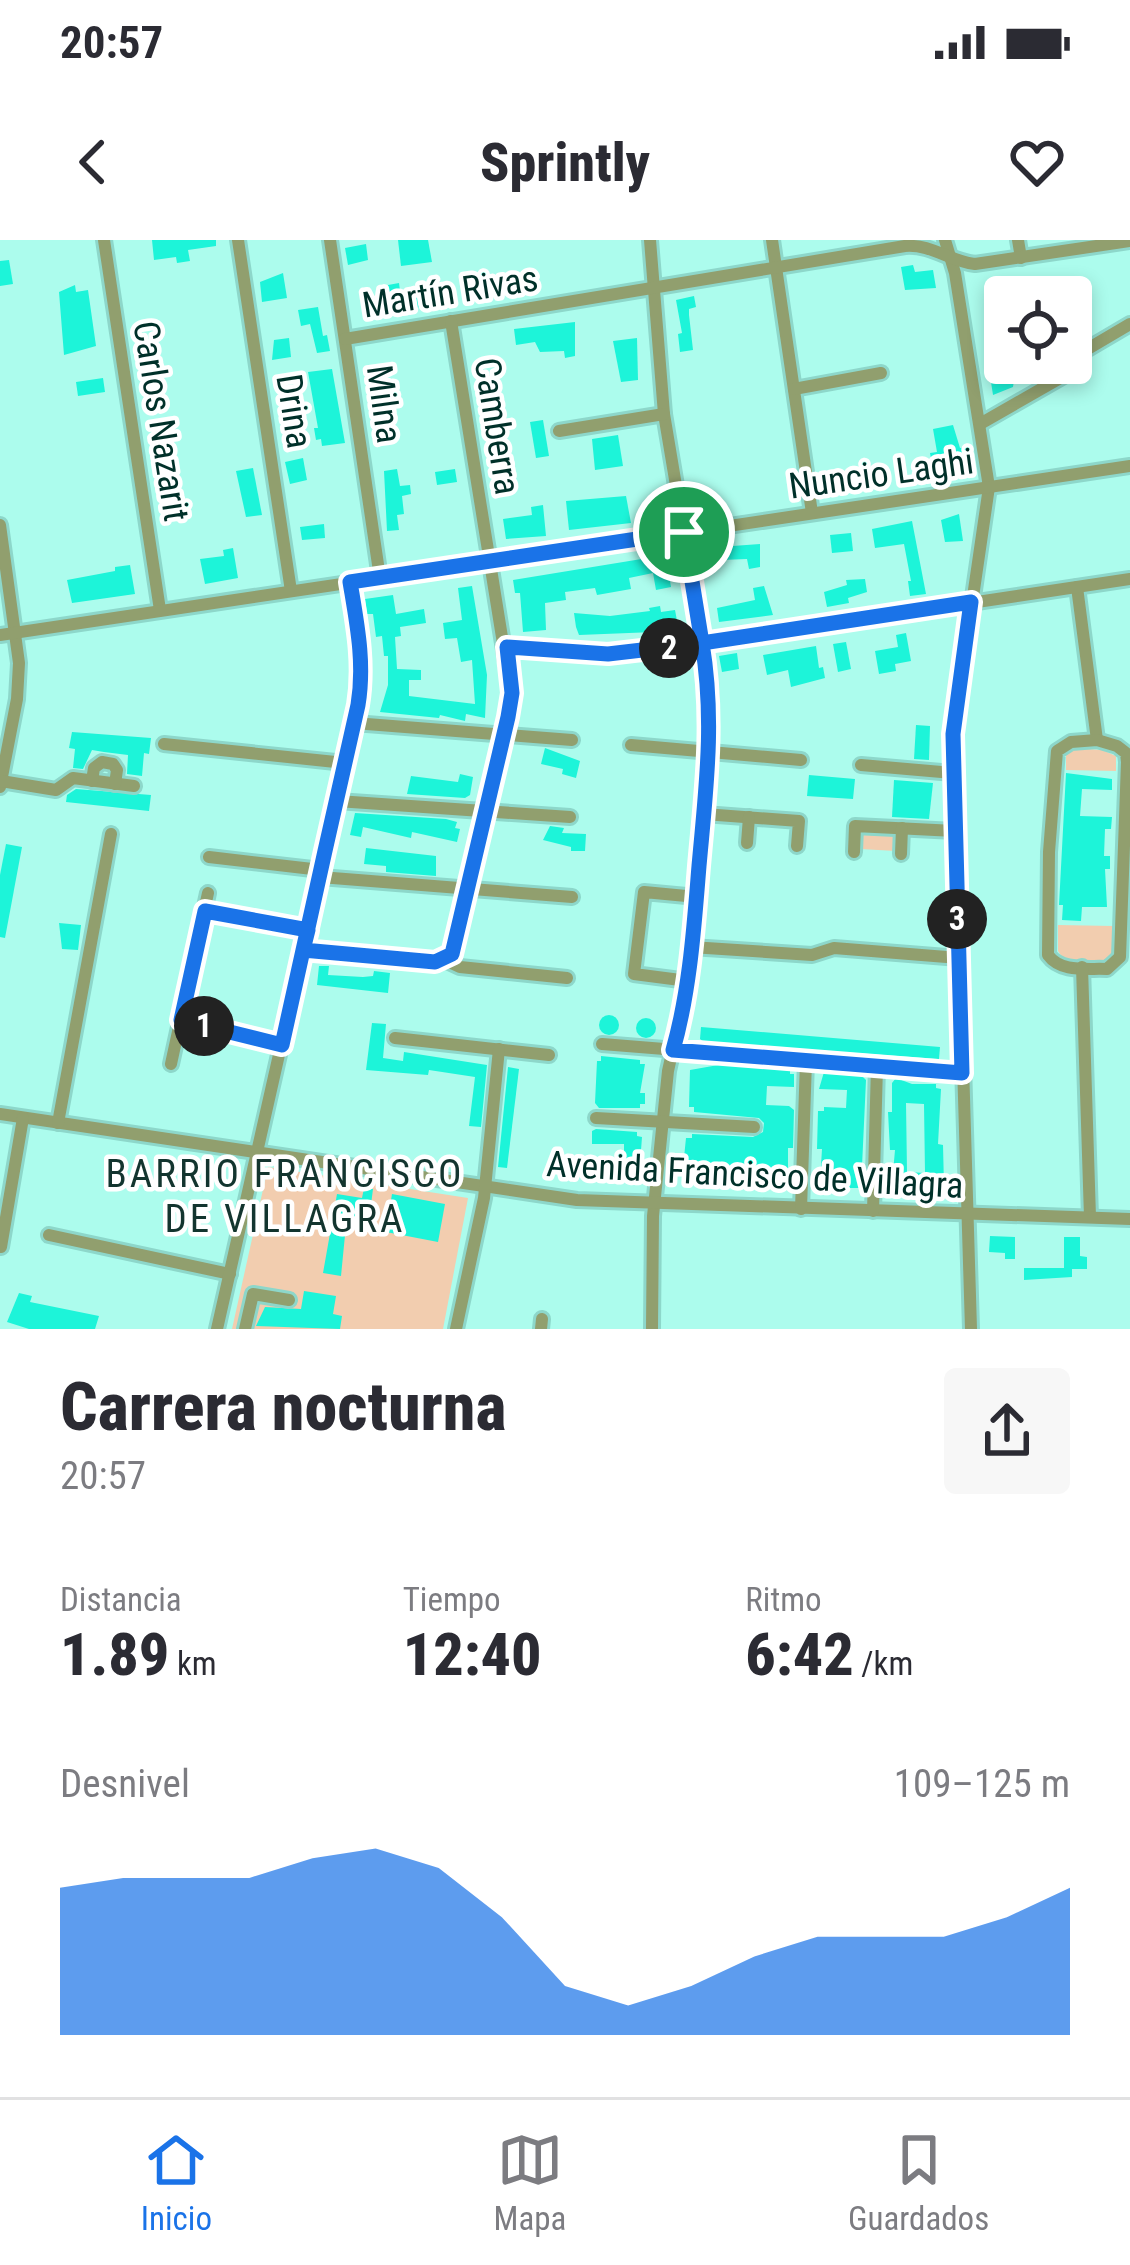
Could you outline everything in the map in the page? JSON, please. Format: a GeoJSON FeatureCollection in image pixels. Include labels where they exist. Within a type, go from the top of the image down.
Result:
{"type":"FeatureCollection","features":[{"type":"Feature","properties":{"kind":"street","name":"Carlos Nazarit"},"geometry":{"type":"LineString","coordinates":[[104,240],[160,610]]}},
{"type":"Feature","properties":{"kind":"street","name":"Drina"},"geometry":{"type":"LineString","coordinates":[[238,240],[291,591]]}},
{"type":"Feature","properties":{"kind":"street","name":"Milna"},"geometry":{"type":"LineString","coordinates":[[330,240],[380,578]]}},
{"type":"Feature","properties":{"kind":"street"},"geometry":{"type":"LineString","coordinates":[[650,240],[664,414],[711,701],[688,981],[673,1050],[654,1204],[652,1329]]}},
{"type":"Feature","properties":{"kind":"street"},"geometry":{"type":"LineString","coordinates":[[772,240],[812,513]]}},
{"type":"Feature","properties":{"kind":"street"},"geometry":{"type":"LineString","coordinates":[[945,240],[989,487],[954,713],[971,1329]]}},
{"type":"Feature","properties":{"kind":"street"},"geometry":{"type":"LineString","coordinates":[[1018,240],[1022,258]]}},
{"type":"Feature","properties":{"kind":"street","name":"Martín Rivas"},"geometry":{"type":"LineString","coordinates":[[344,339],[913,245],[974,265],[1130,241]]}},
{"type":"Feature","properties":{"kind":"street","name":"Camberra"},"geometry":{"type":"LineString","coordinates":[[445,960],[455,946],[512,693],[451,322]]}},
{"type":"Feature","properties":{"kind":"street"},"geometry":{"type":"LineString","coordinates":[[980,424],[1069,373],[1074,357],[1130,324]]}},
{"type":"Feature","properties":{"kind":"street"},"geometry":{"type":"LineString","coordinates":[[794,389],[881,373]]}},
{"type":"Feature","properties":{"kind":"street"},"geometry":{"type":"LineString","coordinates":[[559,431],[664,414]]}},
{"type":"Feature","properties":{"kind":"street","name":"Nuncio Laghi"},"geometry":{"type":"LineString","coordinates":[[0,634],[1130,466]]}},
{"type":"Feature","properties":{"kind":"street"},"geometry":{"type":"LineString","coordinates":[[0,525],[16,632],[18,687],[1,784],[56,790],[73,778],[134,786]]}},
{"type":"Feature","properties":{"kind":"street"},"geometry":{"type":"LineString","coordinates":[[507,647],[608,654],[1130,579]]}},
{"type":"Feature","properties":{"kind":"street"},"geometry":{"type":"LineString","coordinates":[[290,1300],[253,1294],[245,1325],[219,1323],[354,723],[362,661],[350,582]]}},
{"type":"Feature","properties":{"kind":"street"},"geometry":{"type":"LineString","coordinates":[[1077,586],[1096,740]]}},
{"type":"Feature","properties":{"kind":"street"},"geometry":{"type":"LineString","coordinates":[[354,723],[572,740]]}},
{"type":"Feature","properties":{"kind":"street"},"geometry":{"type":"LineString","coordinates":[[1096,740],[1117,746],[1126,753],[1127,762],[1120,957],[1107,969],[1082,968],[1066,968],[1048,955],[1048,852],[1058,751],[1071,742],[1096,740]]}},
{"type":"Feature","properties":{"kind":"street"},"geometry":{"type":"LineString","coordinates":[[164,744],[345,763]]}},
{"type":"Feature","properties":{"kind":"street"},"geometry":{"type":"LineString","coordinates":[[631,745],[801,760]]}},
{"type":"Feature","properties":{"kind":"street"},"geometry":{"type":"LineString","coordinates":[[861,765],[953,773]]}},
{"type":"Feature","properties":{"kind":"street"},"geometry":{"type":"LineString","coordinates":[[337,801],[570,817]]}},
{"type":"Feature","properties":{"kind":"street"},"geometry":{"type":"LineString","coordinates":[[704,814],[799,820],[797,846]]}},
{"type":"Feature","properties":{"kind":"street"},"geometry":{"type":"LineString","coordinates":[[747,843],[749,817]]}},
{"type":"Feature","properties":{"kind":"street"},"geometry":{"type":"LineString","coordinates":[[854,852],[856,826],[955,831]]}},
{"type":"Feature","properties":{"kind":"street"},"geometry":{"type":"LineString","coordinates":[[901,854],[902,828]]}},
{"type":"Feature","properties":{"kind":"street"},"geometry":{"type":"LineString","coordinates":[[58,1124],[111,834]]}},
{"type":"Feature","properties":{"kind":"street"},"geometry":{"type":"LineString","coordinates":[[208,857],[572,897]]}},
{"type":"Feature","properties":{"kind":"street"},"geometry":{"type":"LineString","coordinates":[[688,981],[634,974],[644,892],[697,897]]}},
{"type":"Feature","properties":{"kind":"street"},"geometry":{"type":"LineString","coordinates":[[171,1064],[208,893]]}},
{"type":"Feature","properties":{"kind":"street"},"geometry":{"type":"LineString","coordinates":[[205,911],[308,930]]}},
{"type":"Feature","properties":{"kind":"street"},"geometry":{"type":"LineString","coordinates":[[691,946],[809,955],[830,948],[959,958]]}},
{"type":"Feature","properties":{"kind":"street"},"geometry":{"type":"LineString","coordinates":[[303,950],[445,960],[455,966],[567,978]]}},
{"type":"Feature","properties":{"kind":"street"},"geometry":{"type":"LineString","coordinates":[[1082,968],[1090,1217]]}},
{"type":"Feature","properties":{"kind":"street"},"geometry":{"type":"LineString","coordinates":[[181,1020],[282,1045]]}},
{"type":"Feature","properties":{"kind":"street"},"geometry":{"type":"LineString","coordinates":[[395,1038],[549,1055]]}},
{"type":"Feature","properties":{"kind":"street"},"geometry":{"type":"LineString","coordinates":[[602,1044],[962,1073]]}},
{"type":"Feature","properties":{"kind":"street"},"geometry":{"type":"LineString","coordinates":[[456,1329],[485,1187],[499,1049]]}},
{"type":"Feature","properties":{"kind":"street"},"geometry":{"type":"LineString","coordinates":[[801,1209],[806,1061]]}},
{"type":"Feature","properties":{"kind":"street"},"geometry":{"type":"LineString","coordinates":[[873,1211],[877,1066]]}},
{"type":"Feature","properties":{"kind":"street","name":"Avenida Francisco de Villagra"},"geometry":{"type":"LineString","coordinates":[[0,1114],[577,1200],[1130,1219]]}},
{"type":"Feature","properties":{"kind":"street"},"geometry":{"type":"LineString","coordinates":[[1,1246],[23,1118]]}},
{"type":"Feature","properties":{"kind":"street"},"geometry":{"type":"LineString","coordinates":[[596,1118],[754,1127]]}},
{"type":"Feature","properties":{"kind":"street"},"geometry":{"type":"LineString","coordinates":[[49,1235],[230,1274]]}},
{"type":"Feature","properties":{"kind":"shaded area"},"geometry":{"type":"Polygon","coordinates":[[[1074,748],[1116,756],[1116,771],[1066,770],[1066,751],[1074,748]]]}},
{"type":"Feature","properties":{"kind":"shaded area"},"geometry":{"type":"Polygon","coordinates":[[[861,829],[897,831],[896,851],[860,849],[861,829]]]}},
{"type":"Feature","properties":{"kind":"shaded area"},"geometry":{"type":"Polygon","coordinates":[[[1058,925],[1114,926],[1113,957],[1095,963],[1064,960],[1058,951],[1058,925]]]}},
{"type":"Feature","properties":{"kind":"shaded area"},"geometry":{"type":"Polygon","coordinates":[[[268,1167],[468,1198],[443,1329],[232,1329],[268,1167]]]}},
{"type":"Feature","properties":{"kind":"building"},"geometry":{"type":"Polygon","coordinates":[[[152,240],[216,240],[216,246],[188,250],[190,261],[177,263],[176,257],[154,260],[152,240]]]}},
{"type":"Feature","properties":{"kind":"building"},"geometry":{"type":"Polygon","coordinates":[[[398,240],[428,240],[432,262],[401,266],[398,240]]]}},
{"type":"Feature","properties":{"kind":"building"},"geometry":{"type":"Polygon","coordinates":[[[366,244],[368,260],[348,265],[345,248],[366,244]]]}},
{"type":"Feature","properties":{"kind":"building"},"geometry":{"type":"Polygon","coordinates":[[[9,260],[13,284],[0,286],[0,261],[9,260]]]}},
{"type":"Feature","properties":{"kind":"building"},"geometry":{"type":"Polygon","coordinates":[[[913,265],[915,272],[933,270],[936,288],[905,290],[901,267],[913,265]]]}},
{"type":"Feature","properties":{"kind":"building"},"geometry":{"type":"Polygon","coordinates":[[[283,273],[287,298],[262,302],[260,282],[283,273]]]}},
{"type":"Feature","properties":{"kind":"building"},"geometry":{"type":"Polygon","coordinates":[[[399,283],[400,291],[427,286],[431,305],[393,312],[388,285],[399,283]]]}},
{"type":"Feature","properties":{"kind":"building"},"geometry":{"type":"Polygon","coordinates":[[[75,285],[76,292],[88,290],[96,346],[64,355],[59,292],[75,285]]]}},
{"type":"Feature","properties":{"kind":"building"},"geometry":{"type":"Polygon","coordinates":[[[694,296],[696,307],[689,309],[693,350],[680,352],[676,300],[694,296]]]}},
{"type":"Feature","properties":{"kind":"building"},"geometry":{"type":"Polygon","coordinates":[[[318,307],[330,351],[317,353],[310,324],[301,326],[298,310],[318,307]]]}},
{"type":"Feature","properties":{"kind":"building"},"geometry":{"type":"Polygon","coordinates":[[[575,322],[575,356],[565,358],[564,351],[540,352],[535,342],[516,345],[514,329],[575,322]]]}},
{"type":"Feature","properties":{"kind":"building"},"geometry":{"type":"Polygon","coordinates":[[[289,338],[291,357],[272,360],[274,340],[289,338]]]}},
{"type":"Feature","properties":{"kind":"building"},"geometry":{"type":"Polygon","coordinates":[[[637,338],[638,380],[621,382],[613,341],[637,338]]]}},
{"type":"Feature","properties":{"kind":"building"},"geometry":{"type":"Polygon","coordinates":[[[332,369],[345,443],[322,446],[321,439],[316,440],[308,372],[332,369]]]}},
{"type":"Feature","properties":{"kind":"building"},"geometry":{"type":"Polygon","coordinates":[[[103,378],[105,392],[78,396],[76,382],[103,378]]]}},
{"type":"Feature","properties":{"kind":"building"},"geometry":{"type":"Polygon","coordinates":[[[392,378],[395,392],[388,393],[389,403],[378,405],[374,382],[392,378]]]}},
{"type":"Feature","properties":{"kind":"building"},"geometry":{"type":"Polygon","coordinates":[[[991,384],[1013,384],[1013,387],[993,395],[991,384]]]}},
{"type":"Feature","properties":{"kind":"building"},"geometry":{"type":"Polygon","coordinates":[[[543,420],[549,456],[536,458],[530,422],[543,420]]]}},
{"type":"Feature","properties":{"kind":"building"},"geometry":{"type":"Polygon","coordinates":[[[953,425],[960,448],[965,447],[970,474],[934,475],[933,429],[953,425]]]}},
{"type":"Feature","properties":{"kind":"building"},"geometry":{"type":"Polygon","coordinates":[[[618,435],[623,466],[595,470],[592,439],[618,435]]]}},
{"type":"Feature","properties":{"kind":"building"},"geometry":{"type":"Polygon","coordinates":[[[303,458],[307,480],[290,484],[285,462],[303,458]]]}},
{"type":"Feature","properties":{"kind":"building"},"geometry":{"type":"Polygon","coordinates":[[[253,468],[262,515],[246,517],[236,471],[253,468]]]}},
{"type":"Feature","properties":{"kind":"building"},"geometry":{"type":"Polygon","coordinates":[[[397,469],[400,486],[410,485],[411,494],[402,496],[399,530],[387,531],[384,471],[397,469]]]}},
{"type":"Feature","properties":{"kind":"building"},"geometry":{"type":"Polygon","coordinates":[[[455,469],[457,482],[437,485],[435,472],[455,469]]]}},
{"type":"Feature","properties":{"kind":"building"},"geometry":{"type":"Polygon","coordinates":[[[626,496],[631,523],[569,530],[566,501],[626,496]]]}},
{"type":"Feature","properties":{"kind":"building"},"geometry":{"type":"Polygon","coordinates":[[[543,505],[546,536],[506,539],[503,519],[532,515],[531,507],[543,505]]]}},
{"type":"Feature","properties":{"kind":"building"},"geometry":{"type":"Polygon","coordinates":[[[959,514],[963,541],[945,542],[941,520],[959,514]]]}},
{"type":"Feature","properties":{"kind":"building"},"geometry":{"type":"Polygon","coordinates":[[[912,521],[926,594],[910,596],[904,544],[875,548],[872,529],[912,521]]]}},
{"type":"Feature","properties":{"kind":"building"},"geometry":{"type":"Polygon","coordinates":[[[324,524],[325,538],[302,540],[300,527],[324,524]]]}},
{"type":"Feature","properties":{"kind":"building"},"geometry":{"type":"Polygon","coordinates":[[[851,533],[853,551],[832,553],[830,535],[851,533]]]}},
{"type":"Feature","properties":{"kind":"building"},"geometry":{"type":"Polygon","coordinates":[[[760,544],[760,567],[749,569],[747,559],[721,560],[719,547],[760,544]]]}},
{"type":"Feature","properties":{"kind":"building"},"geometry":{"type":"Polygon","coordinates":[[[233,548],[238,578],[205,584],[200,559],[224,556],[223,550],[233,548]]]}},
{"type":"Feature","properties":{"kind":"building"},"geometry":{"type":"Polygon","coordinates":[[[666,555],[671,587],[656,590],[653,573],[629,578],[631,589],[597,595],[595,588],[565,592],[566,600],[545,603],[546,630],[523,632],[520,593],[515,593],[513,580],[666,555]]]}},
{"type":"Feature","properties":{"kind":"building"},"geometry":{"type":"Polygon","coordinates":[[[130,565],[135,594],[72,603],[67,580],[130,565]]]}},
{"type":"Feature","properties":{"kind":"building"},"geometry":{"type":"Polygon","coordinates":[[[865,579],[867,592],[848,598],[849,603],[827,607],[824,592],[847,585],[846,580],[865,579]]]}},
{"type":"Feature","properties":{"kind":"building"},"geometry":{"type":"Polygon","coordinates":[[[472,586],[487,675],[485,718],[466,714],[465,721],[380,712],[388,685],[388,656],[384,656],[382,636],[376,637],[365,599],[393,595],[396,614],[424,609],[426,623],[400,627],[401,636],[395,637],[397,669],[421,670],[421,680],[409,680],[409,696],[475,704],[472,660],[461,662],[457,638],[445,639],[443,623],[462,620],[458,588],[472,586]]]}},
{"type":"Feature","properties":{"kind":"building"},"geometry":{"type":"Polygon","coordinates":[[[764,586],[773,615],[719,622],[717,608],[755,600],[753,588],[764,586]]]}},
{"type":"Feature","properties":{"kind":"building"},"geometry":{"type":"Polygon","coordinates":[[[660,606],[661,612],[675,610],[679,631],[655,636],[654,632],[579,635],[576,627],[574,613],[610,616],[660,606]]]}},
{"type":"Feature","properties":{"kind":"building"},"geometry":{"type":"Polygon","coordinates":[[[906,633],[911,661],[895,664],[896,671],[879,674],[875,651],[898,647],[896,635],[906,633]]]}},
{"type":"Feature","properties":{"kind":"building"},"geometry":{"type":"Polygon","coordinates":[[[846,642],[851,669],[838,672],[833,644],[846,642]]]}},
{"type":"Feature","properties":{"kind":"building"},"geometry":{"type":"Polygon","coordinates":[[[816,646],[825,678],[791,687],[788,670],[767,675],[763,655],[816,646]]]}},
{"type":"Feature","properties":{"kind":"building"},"geometry":{"type":"Polygon","coordinates":[[[737,653],[739,669],[722,672],[719,656],[737,653]]]}},
{"type":"Feature","properties":{"kind":"building"},"geometry":{"type":"Polygon","coordinates":[[[916,725],[930,726],[929,760],[914,759],[916,725]]]}},
{"type":"Feature","properties":{"kind":"building"},"geometry":{"type":"Polygon","coordinates":[[[72,732],[151,738],[142,776],[127,774],[128,755],[92,750],[83,769],[73,768],[72,732]]]}},
{"type":"Feature","properties":{"kind":"building"},"geometry":{"type":"Polygon","coordinates":[[[545,748],[580,761],[576,778],[541,764],[545,748]]]}},
{"type":"Feature","properties":{"kind":"building"},"geometry":{"type":"Polygon","coordinates":[[[1066,773],[1112,779],[1112,790],[1082,789],[1080,816],[1112,817],[1111,829],[1105,829],[1104,856],[1110,856],[1110,869],[1105,869],[1107,907],[1082,907],[1081,921],[1062,920],[1063,905],[1059,905],[1066,773]]]}},
{"type":"Feature","properties":{"kind":"building"},"geometry":{"type":"Polygon","coordinates":[[[460,774],[473,777],[470,795],[465,798],[407,794],[411,776],[458,782],[460,774]]]}},
{"type":"Feature","properties":{"kind":"building"},"geometry":{"type":"Polygon","coordinates":[[[809,775],[855,779],[853,799],[807,796],[809,775]]]}},
{"type":"Feature","properties":{"kind":"building"},"geometry":{"type":"Polygon","coordinates":[[[894,780],[933,783],[929,819],[892,817],[894,780]]]}},
{"type":"Feature","properties":{"kind":"building"},"geometry":{"type":"Polygon","coordinates":[[[76,789],[151,795],[149,811],[66,802],[76,789]]]}},
{"type":"Feature","properties":{"kind":"building"},"geometry":{"type":"Polygon","coordinates":[[[355,813],[446,819],[457,822],[455,828],[460,829],[457,842],[363,827],[361,837],[350,835],[355,813]]]}},
{"type":"Feature","properties":{"kind":"building"},"geometry":{"type":"Polygon","coordinates":[[[550,826],[564,828],[562,833],[586,834],[585,851],[543,840],[550,826]]]}},
{"type":"Feature","properties":{"kind":"building"},"geometry":{"type":"Polygon","coordinates":[[[6,844],[22,847],[5,938],[0,937],[0,875],[6,844]]]}},
{"type":"Feature","properties":{"kind":"building"},"geometry":{"type":"Polygon","coordinates":[[[366,848],[436,856],[436,876],[386,872],[386,866],[364,864],[366,848]]]}},
{"type":"Feature","properties":{"kind":"building"},"geometry":{"type":"Polygon","coordinates":[[[59,923],[81,925],[78,950],[62,949],[59,923]]]}},
{"type":"Feature","properties":{"kind":"building"},"geometry":{"type":"Polygon","coordinates":[[[319,966],[329,966],[328,975],[390,973],[388,993],[317,985],[319,966]]]}},
{"type":"Feature","properties":{"kind":"building"},"geometry":{"type":"Polygon","coordinates":[[[609,1015],[619,1025],[609,1035],[599,1025],[609,1015]]]}},
{"type":"Feature","properties":{"kind":"building"},"geometry":{"type":"Polygon","coordinates":[[[646,1018],[656,1028],[646,1038],[636,1028],[646,1018]]]}},
{"type":"Feature","properties":{"kind":"building"},"geometry":{"type":"Polygon","coordinates":[[[372,1023],[386,1024],[383,1058],[403,1061],[404,1052],[487,1065],[481,1127],[469,1126],[475,1077],[429,1070],[428,1075],[366,1070],[372,1023]]]}},
{"type":"Feature","properties":{"kind":"building"},"geometry":{"type":"Polygon","coordinates":[[[701,1027],[940,1047],[939,1059],[704,1042],[701,1027]]]}},
{"type":"Feature","properties":{"kind":"building"},"geometry":{"type":"Polygon","coordinates":[[[601,1056],[645,1064],[640,1093],[645,1093],[645,1104],[599,1108],[595,1103],[601,1056]]]}},
{"type":"Feature","properties":{"kind":"building"},"geometry":{"type":"Polygon","coordinates":[[[724,1064],[794,1074],[794,1087],[767,1086],[766,1105],[794,1110],[789,1187],[778,1187],[778,1181],[686,1183],[682,1177],[686,1138],[692,1134],[753,1137],[763,1132],[759,1118],[694,1112],[689,1107],[690,1070],[724,1064]]]}},
{"type":"Feature","properties":{"kind":"building"},"geometry":{"type":"Polygon","coordinates":[[[508,1067],[519,1069],[507,1168],[498,1167],[508,1067]]]}},
{"type":"Feature","properties":{"kind":"building"},"geometry":{"type":"Polygon","coordinates":[[[824,1072],[866,1080],[861,1188],[824,1188],[820,1182],[818,1111],[846,1108],[847,1090],[819,1089],[824,1072]]]}},
{"type":"Feature","properties":{"kind":"building"},"geometry":{"type":"Polygon","coordinates":[[[896,1078],[936,1084],[941,1089],[938,1144],[943,1145],[944,1186],[939,1190],[907,1185],[907,1190],[896,1190],[892,1184],[895,1150],[890,1150],[888,1112],[892,1112],[896,1078]],[[906,1103],[907,1172],[925,1173],[924,1104],[906,1103]]]}},
{"type":"Feature","properties":{"kind":"building"},"geometry":{"type":"Polygon","coordinates":[[[596,1129],[637,1132],[642,1137],[639,1177],[634,1182],[596,1180],[592,1162],[624,1163],[624,1144],[592,1144],[596,1129]]]}},
{"type":"Feature","properties":{"kind":"building"},"geometry":{"type":"Polygon","coordinates":[[[364,1188],[373,1189],[368,1228],[346,1225],[341,1276],[323,1273],[337,1194],[362,1198],[364,1188]]]}},
{"type":"Feature","properties":{"kind":"building"},"geometry":{"type":"Polygon","coordinates":[[[392,1194],[445,1204],[438,1242],[386,1232],[392,1194]]]}},
{"type":"Feature","properties":{"kind":"building"},"geometry":{"type":"Polygon","coordinates":[[[990,1236],[1015,1237],[1015,1259],[989,1252],[990,1236]]]}},
{"type":"Feature","properties":{"kind":"building"},"geometry":{"type":"Polygon","coordinates":[[[1064,1237],[1080,1237],[1080,1256],[1087,1257],[1087,1269],[1072,1269],[1072,1277],[1024,1280],[1024,1268],[1064,1268],[1064,1237]]]}},
{"type":"Feature","properties":{"kind":"building"},"geometry":{"type":"Polygon","coordinates":[[[304,1291],[336,1296],[333,1314],[342,1316],[340,1329],[256,1326],[265,1307],[301,1309],[304,1291]]]}},
{"type":"Feature","properties":{"kind":"building"},"geometry":{"type":"Polygon","coordinates":[[[19,1293],[32,1296],[30,1302],[99,1316],[95,1329],[29,1329],[7,1322],[19,1293]]]}},
{"type":"Feature","properties":{"kind":"district","name":"BARRIO FRANCISCO DE VILLAGRA"},"geometry":{"type":"Point","coordinates":[285,1196]}},
{"type":"Feature","properties":{"kind":"route"},"geometry":{"type":"LineString","coordinates":[[684,532],[350,582],[362,661],[361,692],[337,801],[321,870],[308,930],[282,1045],[181,1020],[205,911],[308,930],[303,950],[435,962],[452,954],[508,717],[512,693],[507,647],[608,654],[702,643],[711,701],[710,752],[688,981],[673,1050],[962,1073],[953,734],[971,602],[702,643],[684,532]]}}]}
